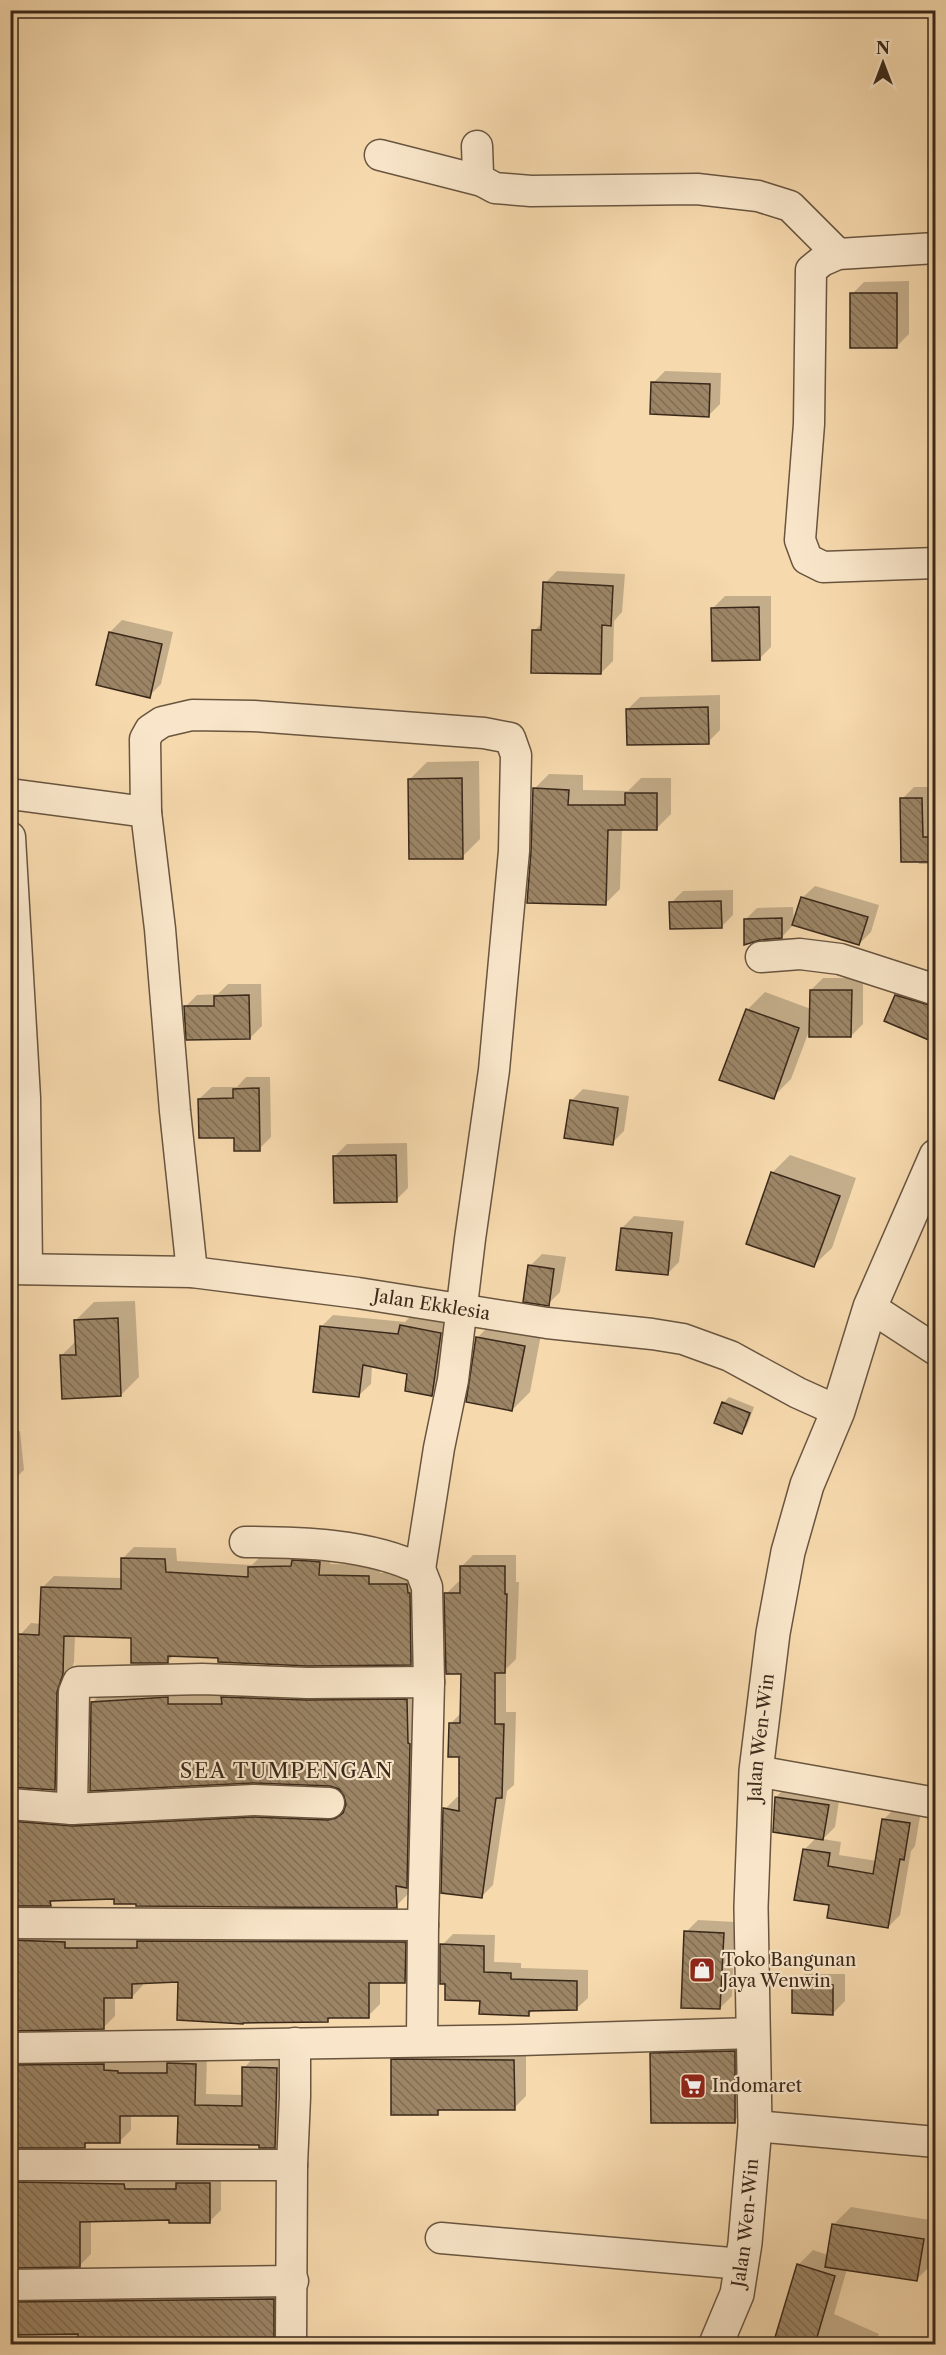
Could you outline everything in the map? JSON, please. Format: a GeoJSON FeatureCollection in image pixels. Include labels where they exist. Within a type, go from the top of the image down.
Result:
{"type":"FeatureCollection","features":[{"type":"Feature","properties":{"kind":"street"},"geometry":{"type":"LineString","coordinates":[[477,146],[478,174],[482,181]]}},
{"type":"Feature","properties":{"kind":"street"},"geometry":{"type":"LineString","coordinates":[[380,156],[482,181],[495,188],[531,191],[697,189],[758,196],[790,206],[838,254]]}},
{"type":"Feature","properties":{"kind":"street"},"geometry":{"type":"LineString","coordinates":[[936,248],[838,254],[822,261],[811,270],[809,424],[800,540],[807,560],[823,567],[936,563]]}},
{"type":"Feature","properties":{"kind":"street"},"geometry":{"type":"LineString","coordinates":[[192,1272],[175,1111],[160,928],[146,812],[145,740],[150,730],[162,722],[192,715],[254,716],[484,733],[510,738],[516,755],[514,850],[494,1070],[453,1380],[439,1448],[420,1569],[428,1587],[429,1682],[422,2040]]}},
{"type":"Feature","properties":{"kind":"street"},"geometry":{"type":"LineString","coordinates":[[10,794],[146,812]]}},
{"type":"Feature","properties":{"kind":"street"},"geometry":{"type":"LineString","coordinates":[[10,837],[26,1098],[19,1269]]}},
{"type":"Feature","properties":{"kind":"street"},"geometry":{"type":"LineString","coordinates":[[760,957],[800,954],[840,959],[936,990]]}},
{"type":"Feature","properties":{"kind":"street","name":"Jalan Wen-Win"},"geometry":{"type":"LineString","coordinates":[[716,2344],[737,2294],[755,2126],[752,1906],[756,1771],[773,1633],[788,1551],[807,1485],[838,1411],[870,1307],[936,1156]]}},
{"type":"Feature","properties":{"kind":"street","name":"Jalan Ekklesia"},"geometry":{"type":"LineString","coordinates":[[19,1269],[192,1272],[358,1293],[548,1323],[683,1339],[730,1356],[798,1393],[838,1411]]}},
{"type":"Feature","properties":{"kind":"street"},"geometry":{"type":"LineString","coordinates":[[870,1307],[936,1350]]}},
{"type":"Feature","properties":{"kind":"street"},"geometry":{"type":"LineString","coordinates":[[245,1542],[318,1545],[368,1552],[404,1561],[420,1569]]}},
{"type":"Feature","properties":{"kind":"street"},"geometry":{"type":"LineString","coordinates":[[72,1809],[74,1692],[78,1682],[202,1679],[308,1683],[429,1682]]}},
{"type":"Feature","properties":{"kind":"street"},"geometry":{"type":"LineString","coordinates":[[756,1771],[936,1803]]}},
{"type":"Feature","properties":{"kind":"street"},"geometry":{"type":"LineString","coordinates":[[10,1804],[72,1809],[254,1800],[329,1803]]}},
{"type":"Feature","properties":{"kind":"street"},"geometry":{"type":"LineString","coordinates":[[10,1923],[423,1925]]}},
{"type":"Feature","properties":{"kind":"street"},"geometry":{"type":"LineString","coordinates":[[10,2048],[520,2040],[754,2032]]}},
{"type":"Feature","properties":{"kind":"street"},"geometry":{"type":"LineString","coordinates":[[291,2344],[295,2043]]}},
{"type":"Feature","properties":{"kind":"street"},"geometry":{"type":"LineString","coordinates":[[755,2126],[936,2142]]}},
{"type":"Feature","properties":{"kind":"street"},"geometry":{"type":"LineString","coordinates":[[10,2165],[292,2165]]}},
{"type":"Feature","properties":{"kind":"street"},"geometry":{"type":"LineString","coordinates":[[441,2238],[742,2264]]}},
{"type":"Feature","properties":{"kind":"street"},"geometry":{"type":"LineString","coordinates":[[10,2285],[293,2281]]}},
{"type":"Feature","properties":{"kind":"building"},"geometry":{"type":"Polygon","coordinates":[[[850,293],[897,293],[897,348],[850,348],[850,293]]]}},
{"type":"Feature","properties":{"kind":"building"},"geometry":{"type":"Polygon","coordinates":[[[651,382],[710,384],[709,417],[650,414],[651,382]]]}},
{"type":"Feature","properties":{"kind":"building"},"geometry":{"type":"Polygon","coordinates":[[[543,582],[613,586],[611,626],[602,625],[601,674],[531,673],[532,630],[541,630],[543,582]]]}},
{"type":"Feature","properties":{"kind":"building"},"geometry":{"type":"Polygon","coordinates":[[[759,607],[760,660],[712,661],[711,608],[759,607]]]}},
{"type":"Feature","properties":{"kind":"building"},"geometry":{"type":"Polygon","coordinates":[[[109,632],[162,644],[150,698],[96,685],[109,632]]]}},
{"type":"Feature","properties":{"kind":"building"},"geometry":{"type":"Polygon","coordinates":[[[708,707],[709,744],[627,745],[626,709],[708,707]]]}},
{"type":"Feature","properties":{"kind":"building"},"geometry":{"type":"Polygon","coordinates":[[[462,778],[463,859],[409,859],[408,779],[462,778]]]}},
{"type":"Feature","properties":{"kind":"building"},"geometry":{"type":"Polygon","coordinates":[[[533,788],[569,790],[568,805],[625,805],[625,793],[657,793],[657,830],[608,830],[606,905],[527,903],[533,788]]]}},
{"type":"Feature","properties":{"kind":"building"},"geometry":{"type":"Polygon","coordinates":[[[900,798],[922,798],[923,837],[936,837],[936,862],[901,862],[900,798]]]}},
{"type":"Feature","properties":{"kind":"building"},"geometry":{"type":"Polygon","coordinates":[[[801,897],[868,917],[859,945],[792,925],[801,897]]]}},
{"type":"Feature","properties":{"kind":"building"},"geometry":{"type":"Polygon","coordinates":[[[721,901],[722,928],[670,929],[669,902],[721,901]]]}},
{"type":"Feature","properties":{"kind":"building"},"geometry":{"type":"Polygon","coordinates":[[[782,918],[782,938],[760,940],[744,945],[744,919],[782,918]]]}},
{"type":"Feature","properties":{"kind":"building"},"geometry":{"type":"Polygon","coordinates":[[[810,990],[852,990],[851,1037],[809,1037],[810,990]]]}},
{"type":"Feature","properties":{"kind":"building"},"geometry":{"type":"Polygon","coordinates":[[[249,995],[250,1039],[186,1040],[184,1006],[214,1006],[214,996],[249,995]]]}},
{"type":"Feature","properties":{"kind":"building"},"geometry":{"type":"Polygon","coordinates":[[[895,995],[936,1007],[936,1043],[884,1021],[895,995]]]}},
{"type":"Feature","properties":{"kind":"building"},"geometry":{"type":"Polygon","coordinates":[[[746,1009],[799,1028],[774,1099],[719,1080],[746,1009]]]}},
{"type":"Feature","properties":{"kind":"building"},"geometry":{"type":"Polygon","coordinates":[[[259,1088],[260,1151],[234,1151],[234,1138],[199,1138],[198,1099],[233,1098],[233,1089],[259,1088]]]}},
{"type":"Feature","properties":{"kind":"building"},"geometry":{"type":"Polygon","coordinates":[[[570,1100],[618,1108],[613,1145],[564,1138],[570,1100]]]}},
{"type":"Feature","properties":{"kind":"building"},"geometry":{"type":"Polygon","coordinates":[[[396,1155],[397,1202],[334,1203],[333,1156],[396,1155]]]}},
{"type":"Feature","properties":{"kind":"building"},"geometry":{"type":"Polygon","coordinates":[[[771,1172],[840,1196],[814,1267],[746,1244],[771,1172]]]}},
{"type":"Feature","properties":{"kind":"building"},"geometry":{"type":"Polygon","coordinates":[[[621,1228],[672,1233],[668,1275],[616,1270],[621,1228]]]}},
{"type":"Feature","properties":{"kind":"building"},"geometry":{"type":"Polygon","coordinates":[[[528,1265],[554,1269],[549,1306],[523,1302],[528,1265]]]}},
{"type":"Feature","properties":{"kind":"building"},"geometry":{"type":"Polygon","coordinates":[[[118,1318],[121,1396],[62,1399],[60,1355],[76,1355],[74,1320],[118,1318]]]}},
{"type":"Feature","properties":{"kind":"building"},"geometry":{"type":"Polygon","coordinates":[[[400,1325],[441,1333],[432,1396],[405,1391],[407,1374],[363,1365],[359,1397],[313,1392],[320,1326],[398,1334],[400,1325]]]}},
{"type":"Feature","properties":{"kind":"building"},"geometry":{"type":"Polygon","coordinates":[[[476,1337],[525,1346],[512,1411],[466,1402],[476,1337]]]}},
{"type":"Feature","properties":{"kind":"building"},"geometry":{"type":"Polygon","coordinates":[[[722,1402],[750,1413],[742,1434],[714,1423],[722,1402]]]}},
{"type":"Feature","properties":{"kind":"building"},"geometry":{"type":"Polygon","coordinates":[[[121,1558],[165,1559],[166,1572],[248,1577],[248,1567],[291,1566],[292,1560],[310,1561],[320,1562],[319,1575],[369,1576],[369,1584],[407,1584],[408,1593],[410,1593],[411,1665],[307,1666],[218,1662],[218,1658],[168,1656],[168,1663],[131,1663],[131,1638],[64,1636],[63,1674],[57,1692],[55,1790],[10,1787],[10,1660],[17,1660],[18,1634],[39,1635],[41,1587],[121,1589],[121,1558]]]}},
{"type":"Feature","properties":{"kind":"building"},"geometry":{"type":"Polygon","coordinates":[[[460,1566],[505,1566],[505,1594],[507,1594],[505,1673],[495,1673],[495,1724],[504,1724],[502,1798],[496,1798],[482,1898],[441,1893],[443,1808],[459,1811],[459,1757],[448,1757],[449,1723],[460,1723],[461,1674],[446,1674],[444,1593],[460,1593],[460,1566]]]}},
{"type":"Feature","properties":{"kind":"building"},"geometry":{"type":"Polygon","coordinates":[[[168,1697],[168,1704],[222,1704],[221,1697],[307,1700],[407,1699],[408,1743],[410,1744],[407,1888],[396,1886],[397,1908],[136,1906],[136,1904],[114,1904],[114,1899],[50,1901],[51,1906],[10,1906],[10,1821],[73,1826],[254,1817],[328,1820],[343,1813],[346,1804],[344,1796],[339,1789],[330,1786],[253,1783],[90,1791],[91,1702],[168,1697]]]}},
{"type":"Feature","properties":{"kind":"building"},"geometry":{"type":"Polygon","coordinates":[[[775,1797],[829,1805],[823,1840],[773,1832],[775,1797]]]}},
{"type":"Feature","properties":{"kind":"building"},"geometry":{"type":"Polygon","coordinates":[[[882,1819],[910,1823],[904,1860],[900,1859],[888,1928],[827,1918],[829,1905],[794,1900],[803,1849],[830,1853],[828,1866],[873,1874],[882,1819]]]}},
{"type":"Feature","properties":{"kind":"building","name":"Toko Bangunan Jaya Wenwin"},"geometry":{"type":"Polygon","coordinates":[[[684,1931],[724,1933],[720,2009],[681,2008],[684,1931]]]}},
{"type":"Feature","properties":{"kind":"building"},"geometry":{"type":"Polygon","coordinates":[[[10,1940],[65,1942],[65,1948],[137,1948],[137,1941],[406,1942],[405,1983],[369,1983],[369,2018],[328,2018],[328,2022],[243,2024],[177,2020],[178,1982],[132,1984],[132,1998],[104,1998],[104,2029],[10,2031],[10,1940]]]}},
{"type":"Feature","properties":{"kind":"building"},"geometry":{"type":"Polygon","coordinates":[[[440,1944],[484,1946],[484,1972],[511,1973],[511,1979],[577,1981],[577,2010],[529,2011],[529,2016],[479,2014],[480,2001],[445,2000],[445,1984],[440,1984],[440,1944]]]}},
{"type":"Feature","properties":{"kind":"building"},"geometry":{"type":"Polygon","coordinates":[[[792,1985],[833,1985],[833,2015],[792,2013],[792,1985]]]}},
{"type":"Feature","properties":{"kind":"building","name":"Indomaret"},"geometry":{"type":"Polygon","coordinates":[[[735,2051],[735,2123],[651,2123],[650,2053],[735,2051]]]}},
{"type":"Feature","properties":{"kind":"building"},"geometry":{"type":"Polygon","coordinates":[[[391,2059],[514,2060],[515,2110],[438,2110],[438,2115],[391,2115],[391,2059]]]}},
{"type":"Feature","properties":{"kind":"building"},"geometry":{"type":"Polygon","coordinates":[[[167,2063],[196,2064],[195,2105],[242,2106],[242,2067],[277,2068],[275,2148],[259,2148],[259,2145],[177,2144],[178,2116],[120,2116],[120,2143],[85,2143],[85,2148],[15,2148],[15,2142],[10,2142],[10,2065],[104,2064],[104,2070],[118,2071],[118,2073],[167,2073],[167,2063]]]}},
{"type":"Feature","properties":{"kind":"building"},"geometry":{"type":"Polygon","coordinates":[[[15,2182],[124,2184],[125,2189],[176,2189],[176,2183],[210,2183],[210,2223],[169,2223],[169,2220],[80,2222],[80,2267],[10,2268],[10,2233],[17,2233],[15,2182]]]}},
{"type":"Feature","properties":{"kind":"building"},"geometry":{"type":"Polygon","coordinates":[[[832,2224],[924,2239],[917,2281],[825,2267],[832,2224]]]}},
{"type":"Feature","properties":{"kind":"building"},"geometry":{"type":"Polygon","coordinates":[[[797,2264],[835,2276],[815,2344],[773,2344],[797,2264]]]}},
{"type":"Feature","properties":{"kind":"building"},"geometry":{"type":"Polygon","coordinates":[[[274,2299],[274,2339],[241,2339],[241,2344],[98,2344],[98,2339],[78,2338],[78,2334],[10,2335],[10,2302],[274,2299]]]}},
{"type":"Feature","properties":{"kind":"place","name":"Toko Bangunan Jaya Wenwin"},"geometry":{"type":"Point","coordinates":[702,1970]}},
{"type":"Feature","properties":{"kind":"place","name":"Indomaret"},"geometry":{"type":"Point","coordinates":[693,2086]}},
{"type":"Feature","properties":{"kind":"district","name":"SEA TUMPENGAN"},"geometry":{"type":"Point","coordinates":[287,1770]}}]}
